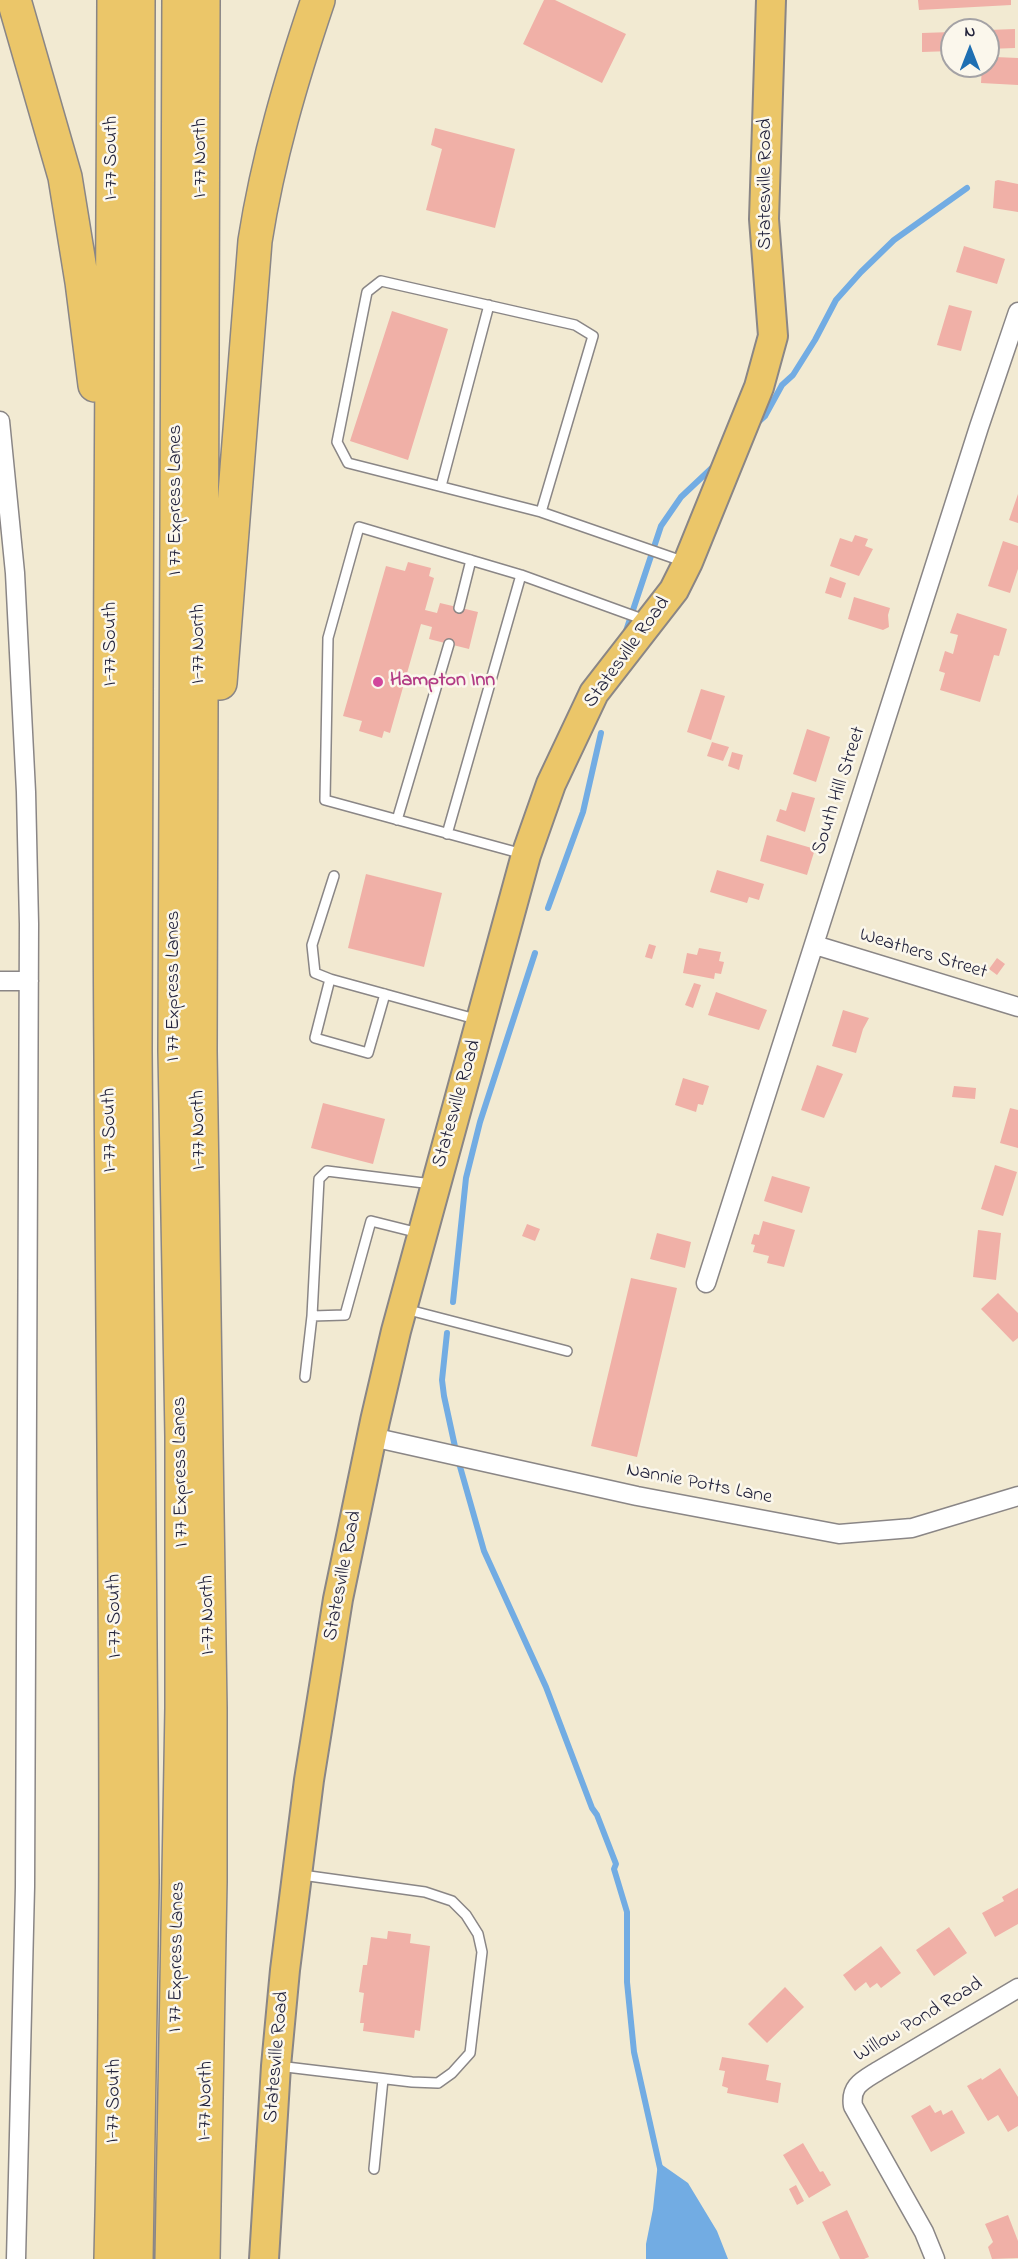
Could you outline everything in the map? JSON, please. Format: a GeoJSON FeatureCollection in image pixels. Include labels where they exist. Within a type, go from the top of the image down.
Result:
{"type":"FeatureCollection","features":[{"type":"Feature","properties":{"kind":"highway"},"geometry":{"type":"LineString","coordinates":[[14,0],[65,177],[82,282],[112,524]]}},
{"type":"Feature","properties":{"kind":"highway","name":"I-77 South"},"geometry":{"type":"LineString","coordinates":[[111,2259],[118,1893],[111,1062],[114,0]]}},
{"type":"Feature","properties":{"kind":"highway","name":"I 77 Express Lanes"},"geometry":{"type":"LineString","coordinates":[[136,2259],[142,1882],[135,1051],[138,0]]}},
{"type":"Feature","properties":{"kind":"highway","name":"I 77 Express Lanes"},"geometry":{"type":"LineString","coordinates":[[172,2259],[182,1708],[182,1459],[175,1051],[178,0]]}},
{"type":"Feature","properties":{"kind":"highway","name":"I-77 North"},"geometry":{"type":"LineString","coordinates":[[203,0],[200,878],[202,1261],[210,1708],[210,1905],[203,2259]]}},
{"type":"Feature","properties":{"kind":"highway"},"geometry":{"type":"LineString","coordinates":[[200,878],[222,658],[255,241],[262,197],[282,112],[318,0]]}},
{"type":"Feature","properties":{"kind":"main road","name":"Statesville Road"},"geometry":{"type":"LineString","coordinates":[[264,2259],[276,2066],[297,1874],[322,1690],[338,1599],[372,1437],[422,1233],[526,855],[551,784],[594,693],[674,590],[688,562],[759,387],[773,336],[764,219],[771,0]]}},
{"type":"Feature","properties":{"kind":"street","name":"South Hill Street"},"geometry":{"type":"LineString","coordinates":[[706,1283],[979,427],[1018,312]]}},
{"type":"Feature","properties":{"kind":"street"},"geometry":{"type":"LineString","coordinates":[[0,422],[17,620],[26,792],[29,981],[26,1876],[16,2259]]}},
{"type":"Feature","properties":{"kind":"street","name":"Weathers Street"},"geometry":{"type":"LineString","coordinates":[[815,945],[1018,1007]]}},
{"type":"Feature","properties":{"kind":"street"},"geometry":{"type":"LineString","coordinates":[[0,981],[29,981]]}},
{"type":"Feature","properties":{"kind":"street","name":"Nannie Potts Lane"},"geometry":{"type":"LineString","coordinates":[[372,1437],[637,1496],[839,1534],[912,1528],[1018,1496]]}},
{"type":"Feature","properties":{"kind":"street","name":"Willow Pond Road"},"geometry":{"type":"LineString","coordinates":[[935,2259],[924,2232],[853,2106],[854,2090],[858,2083],[1018,1988]]}},
{"type":"Feature","properties":{"kind":"lane"},"geometry":{"type":"LineString","coordinates":[[541,512],[593,336],[575,325],[381,281],[367,292],[338,442],[348,463],[541,512],[688,562]]}},
{"type":"Feature","properties":{"kind":"lane"},"geometry":{"type":"LineString","coordinates":[[441,486],[489,305]]}},
{"type":"Feature","properties":{"kind":"lane"},"geometry":{"type":"LineString","coordinates":[[526,855],[325,800],[328,638],[359,527],[521,575],[650,622]]}},
{"type":"Feature","properties":{"kind":"lane"},"geometry":{"type":"LineString","coordinates":[[459,608],[471,560]]}},
{"type":"Feature","properties":{"kind":"lane"},"geometry":{"type":"LineString","coordinates":[[447,834],[521,575]]}},
{"type":"Feature","properties":{"kind":"lane"},"geometry":{"type":"LineString","coordinates":[[396,820],[449,644]]}},
{"type":"Feature","properties":{"kind":"lane"},"geometry":{"type":"LineString","coordinates":[[334,876],[312,945],[315,973],[482,1021]]}},
{"type":"Feature","properties":{"kind":"lane"},"geometry":{"type":"LineString","coordinates":[[330,979],[315,1038],[368,1053],[385,994]]}},
{"type":"Feature","properties":{"kind":"lane"},"geometry":{"type":"LineString","coordinates":[[305,1377],[312,1316],[318,1179],[327,1171],[435,1185]]}},
{"type":"Feature","properties":{"kind":"lane"},"geometry":{"type":"LineString","coordinates":[[312,1316],[345,1315],[371,1221],[422,1233]]}},
{"type":"Feature","properties":{"kind":"lane"},"geometry":{"type":"LineString","coordinates":[[402,1309],[567,1351]]}},
{"type":"Feature","properties":{"kind":"lane"},"geometry":{"type":"LineString","coordinates":[[276,2066],[382,2079],[438,2083],[452,2073],[470,2053],[482,1952],[478,1934],[466,1915],[452,1901],[425,1892],[297,1874]]}},
{"type":"Feature","properties":{"kind":"lane"},"geometry":{"type":"LineString","coordinates":[[374,2169],[382,2079]]}},
{"type":"Feature","properties":{"kind":"water"},"geometry":{"type":"Polygon","coordinates":[[[658,2162],[688,2183],[717,2231],[728,2259],[646,2259],[646,2244],[653,2209],[658,2162]]]}},
{"type":"Feature","properties":{"kind":"building"},"geometry":{"type":"Polygon","coordinates":[[[544,0],[555,0],[626,34],[602,83],[523,44],[544,0]]]}},
{"type":"Feature","properties":{"kind":"building"},"geometry":{"type":"Polygon","coordinates":[[[918,0],[1011,0],[1011,5],[919,10],[918,0]]]}},
{"type":"Feature","properties":{"kind":"building"},"geometry":{"type":"Polygon","coordinates":[[[1015,29],[1015,48],[1000,49],[1000,30],[1015,29]]]}},
{"type":"Feature","properties":{"kind":"building"},"geometry":{"type":"Polygon","coordinates":[[[940,32],[940,51],[922,52],[922,33],[940,32]]]}},
{"type":"Feature","properties":{"kind":"building"},"geometry":{"type":"Polygon","coordinates":[[[1000,57],[1018,58],[1018,85],[981,83],[981,78],[1000,78],[1000,57]]]}},
{"type":"Feature","properties":{"kind":"building"},"geometry":{"type":"Polygon","coordinates":[[[435,128],[515,149],[495,228],[426,210],[442,149],[431,145],[435,128]]]}},
{"type":"Feature","properties":{"kind":"building"},"geometry":{"type":"Polygon","coordinates":[[[995,181],[1018,184],[1018,212],[993,208],[995,181]]]}},
{"type":"Feature","properties":{"kind":"building"},"geometry":{"type":"Polygon","coordinates":[[[964,246],[1005,259],[997,284],[956,272],[964,246]]]}},
{"type":"Feature","properties":{"kind":"building"},"geometry":{"type":"Polygon","coordinates":[[[949,305],[972,311],[961,351],[937,345],[949,305]]]}},
{"type":"Feature","properties":{"kind":"building"},"geometry":{"type":"Polygon","coordinates":[[[392,311],[448,329],[408,460],[350,441],[392,311]]]}},
{"type":"Feature","properties":{"kind":"building"},"geometry":{"type":"Polygon","coordinates":[[[1018,494],[1018,523],[1009,520],[1018,494]]]}},
{"type":"Feature","properties":{"kind":"building"},"geometry":{"type":"Polygon","coordinates":[[[855,535],[868,539],[865,546],[873,549],[859,576],[830,566],[840,538],[852,542],[855,535]]]}},
{"type":"Feature","properties":{"kind":"building"},"geometry":{"type":"Polygon","coordinates":[[[1003,541],[1018,546],[1018,569],[1010,593],[988,586],[1003,541]]]}},
{"type":"Feature","properties":{"kind":"building","name":"Hampton Inn"},"geometry":{"type":"Polygon","coordinates":[[[408,562],[431,568],[429,576],[434,578],[425,610],[437,613],[440,603],[478,612],[469,649],[429,639],[432,627],[421,624],[390,733],[384,731],[382,738],[359,731],[362,721],[343,716],[386,566],[405,571],[408,562]]]}},
{"type":"Feature","properties":{"kind":"building"},"geometry":{"type":"Polygon","coordinates":[[[830,577],[846,583],[841,598],[825,593],[830,577]]]}},
{"type":"Feature","properties":{"kind":"building"},"geometry":{"type":"Polygon","coordinates":[[[854,597],[890,608],[889,627],[883,630],[848,619],[854,597]]]}},
{"type":"Feature","properties":{"kind":"building"},"geometry":{"type":"Polygon","coordinates":[[[957,613],[1007,629],[999,656],[994,655],[980,702],[940,690],[945,673],[939,671],[945,651],[953,654],[958,635],[950,633],[957,613]]]}},
{"type":"Feature","properties":{"kind":"building"},"geometry":{"type":"Polygon","coordinates":[[[701,689],[725,696],[711,740],[687,732],[701,689]]]}},
{"type":"Feature","properties":{"kind":"building"},"geometry":{"type":"Polygon","coordinates":[[[807,729],[830,737],[816,782],[793,774],[807,729]]]}},
{"type":"Feature","properties":{"kind":"building"},"geometry":{"type":"Polygon","coordinates":[[[712,742],[729,747],[723,761],[707,756],[712,742]]]}},
{"type":"Feature","properties":{"kind":"building"},"geometry":{"type":"Polygon","coordinates":[[[732,752],[743,755],[739,770],[728,766],[732,752]]]}},
{"type":"Feature","properties":{"kind":"building"},"geometry":{"type":"Polygon","coordinates":[[[792,792],[815,798],[805,832],[776,821],[780,809],[786,811],[792,792]]]}},
{"type":"Feature","properties":{"kind":"building"},"geometry":{"type":"Polygon","coordinates":[[[767,835],[815,849],[807,875],[760,861],[767,835]]]}},
{"type":"Feature","properties":{"kind":"building"},"geometry":{"type":"Polygon","coordinates":[[[717,870],[764,884],[759,900],[749,897],[747,903],[710,892],[717,870]]]}},
{"type":"Feature","properties":{"kind":"building"},"geometry":{"type":"Polygon","coordinates":[[[366,874],[442,893],[424,967],[348,948],[366,874]]]}},
{"type":"Feature","properties":{"kind":"building"},"geometry":{"type":"Polygon","coordinates":[[[649,944],[656,946],[652,959],[645,957],[649,944]]]}},
{"type":"Feature","properties":{"kind":"building"},"geometry":{"type":"Polygon","coordinates":[[[699,948],[721,952],[719,961],[724,962],[721,974],[715,973],[714,979],[683,973],[687,953],[697,955],[699,948]]]}},
{"type":"Feature","properties":{"kind":"building"},"geometry":{"type":"Polygon","coordinates":[[[997,958],[1005,964],[997,975],[989,969],[997,958]]]}},
{"type":"Feature","properties":{"kind":"building"},"geometry":{"type":"Polygon","coordinates":[[[694,983],[701,985],[693,1008],[685,1005],[694,983]]]}},
{"type":"Feature","properties":{"kind":"building"},"geometry":{"type":"Polygon","coordinates":[[[716,992],[767,1010],[759,1030],[708,1015],[716,992]]]}},
{"type":"Feature","properties":{"kind":"building"},"geometry":{"type":"Polygon","coordinates":[[[843,1010],[869,1018],[856,1053],[832,1046],[843,1010]]]}},
{"type":"Feature","properties":{"kind":"building"},"geometry":{"type":"Polygon","coordinates":[[[817,1065],[843,1074],[824,1118],[801,1110],[817,1065]]]}},
{"type":"Feature","properties":{"kind":"building"},"geometry":{"type":"Polygon","coordinates":[[[683,1078],[709,1086],[703,1105],[698,1104],[696,1112],[675,1105],[683,1078]]]}},
{"type":"Feature","properties":{"kind":"building"},"geometry":{"type":"Polygon","coordinates":[[[954,1086],[976,1088],[975,1099],[952,1097],[954,1086]]]}},
{"type":"Feature","properties":{"kind":"building"},"geometry":{"type":"Polygon","coordinates":[[[323,1103],[385,1119],[373,1164],[311,1148],[323,1103]]]}},
{"type":"Feature","properties":{"kind":"building"},"geometry":{"type":"Polygon","coordinates":[[[1010,1108],[1018,1110],[1018,1148],[1000,1143],[1010,1108]]]}},
{"type":"Feature","properties":{"kind":"building"},"geometry":{"type":"Polygon","coordinates":[[[995,1165],[1017,1172],[1003,1216],[981,1209],[995,1165]]]}},
{"type":"Feature","properties":{"kind":"building"},"geometry":{"type":"Polygon","coordinates":[[[772,1176],[810,1187],[802,1213],[764,1201],[772,1176]]]}},
{"type":"Feature","properties":{"kind":"building"},"geometry":{"type":"Polygon","coordinates":[[[763,1221],[795,1230],[784,1267],[767,1263],[769,1256],[753,1252],[755,1245],[751,1244],[754,1234],[759,1235],[763,1221]]]}},
{"type":"Feature","properties":{"kind":"building"},"geometry":{"type":"Polygon","coordinates":[[[527,1224],[540,1229],[535,1241],[522,1236],[527,1224]]]}},
{"type":"Feature","properties":{"kind":"building"},"geometry":{"type":"Polygon","coordinates":[[[978,1230],[1001,1233],[996,1280],[973,1277],[978,1230]]]}},
{"type":"Feature","properties":{"kind":"building"},"geometry":{"type":"Polygon","coordinates":[[[657,1233],[691,1242],[685,1268],[650,1259],[657,1233]]]}},
{"type":"Feature","properties":{"kind":"building"},"geometry":{"type":"Polygon","coordinates":[[[631,1278],[677,1288],[637,1457],[591,1446],[631,1278]]]}},
{"type":"Feature","properties":{"kind":"building"},"geometry":{"type":"Polygon","coordinates":[[[998,1293],[1018,1313],[1018,1338],[1013,1342],[981,1309],[998,1293]]]}},
{"type":"Feature","properties":{"kind":"building"},"geometry":{"type":"Polygon","coordinates":[[[1018,1888],[1018,1924],[995,1937],[982,1913],[1004,1901],[1002,1897],[1018,1888]]]}},
{"type":"Feature","properties":{"kind":"building"},"geometry":{"type":"Polygon","coordinates":[[[949,1927],[967,1953],[934,1976],[916,1950],[949,1927]]]}},
{"type":"Feature","properties":{"kind":"building"},"geometry":{"type":"Polygon","coordinates":[[[388,1931],[411,1934],[410,1943],[430,1946],[420,2031],[415,2030],[414,2038],[363,2031],[364,2023],[360,2023],[364,1993],[359,1992],[363,1965],[367,1965],[371,1937],[387,1939],[388,1931]]]}},
{"type":"Feature","properties":{"kind":"building"},"geometry":{"type":"Polygon","coordinates":[[[881,1946],[901,1973],[881,1988],[877,1983],[870,1988],[866,1982],[855,1991],[843,1975],[881,1946]]]}},
{"type":"Feature","properties":{"kind":"building"},"geometry":{"type":"Polygon","coordinates":[[[785,1987],[804,2007],[767,2043],[748,2024],[785,1987]]]}},
{"type":"Feature","properties":{"kind":"building"},"geometry":{"type":"Polygon","coordinates":[[[722,2057],[769,2065],[766,2080],[781,2083],[778,2103],[727,2093],[728,2088],[722,2086],[725,2071],[719,2070],[722,2057]]]}},
{"type":"Feature","properties":{"kind":"building"},"geometry":{"type":"Polygon","coordinates":[[[1000,2068],[1018,2097],[1018,2126],[1008,2132],[998,2115],[988,2121],[967,2086],[981,2078],[982,2080],[1000,2068]]]}},
{"type":"Feature","properties":{"kind":"building"},"geometry":{"type":"Polygon","coordinates":[[[930,2105],[935,2113],[941,2110],[943,2115],[952,2110],[965,2133],[931,2152],[911,2116],[930,2105]]]}},
{"type":"Feature","properties":{"kind":"building"},"geometry":{"type":"Polygon","coordinates":[[[803,2143],[820,2172],[823,2171],[831,2185],[809,2198],[783,2155],[803,2143]]]}},
{"type":"Feature","properties":{"kind":"building"},"geometry":{"type":"Polygon","coordinates":[[[796,2185],[804,2201],[797,2205],[789,2189],[796,2185]]]}},
{"type":"Feature","properties":{"kind":"building"},"geometry":{"type":"Polygon","coordinates":[[[847,2210],[869,2257],[840,2259],[822,2222],[847,2210]]]}},
{"type":"Feature","properties":{"kind":"building"},"geometry":{"type":"Polygon","coordinates":[[[1008,2215],[1018,2241],[1018,2258],[992,2259],[988,2247],[993,2242],[985,2224],[1008,2215]]]}},
{"type":"Feature","properties":{"kind":"waterway"},"geometry":{"type":"LineString","coordinates":[[755,425],[765,416],[782,385],[793,375],[836,300],[861,272],[894,240],[967,188]]}},
{"type":"Feature","properties":{"kind":"waterway"},"geometry":{"type":"LineString","coordinates":[[625,634],[661,526],[681,497],[716,464]]}},
{"type":"Feature","properties":{"kind":"waterway"},"geometry":{"type":"LineString","coordinates":[[548,908],[583,812],[601,733]]}},
{"type":"Feature","properties":{"kind":"waterway"},"geometry":{"type":"LineString","coordinates":[[453,1302],[466,1178],[480,1122],[535,953]]}},
{"type":"Feature","properties":{"kind":"waterway"},"geometry":{"type":"LineString","coordinates":[[447,1333],[442,1380],[444,1396],[457,1456],[484,1551],[546,1687],[616,1864],[614,1869],[627,1912],[627,1982],[634,2052],[660,2168]]}},
{"type":"Feature","properties":{"kind":"place","name":"Hampton Inn"},"geometry":{"type":"Point","coordinates":[378,682]}}]}
